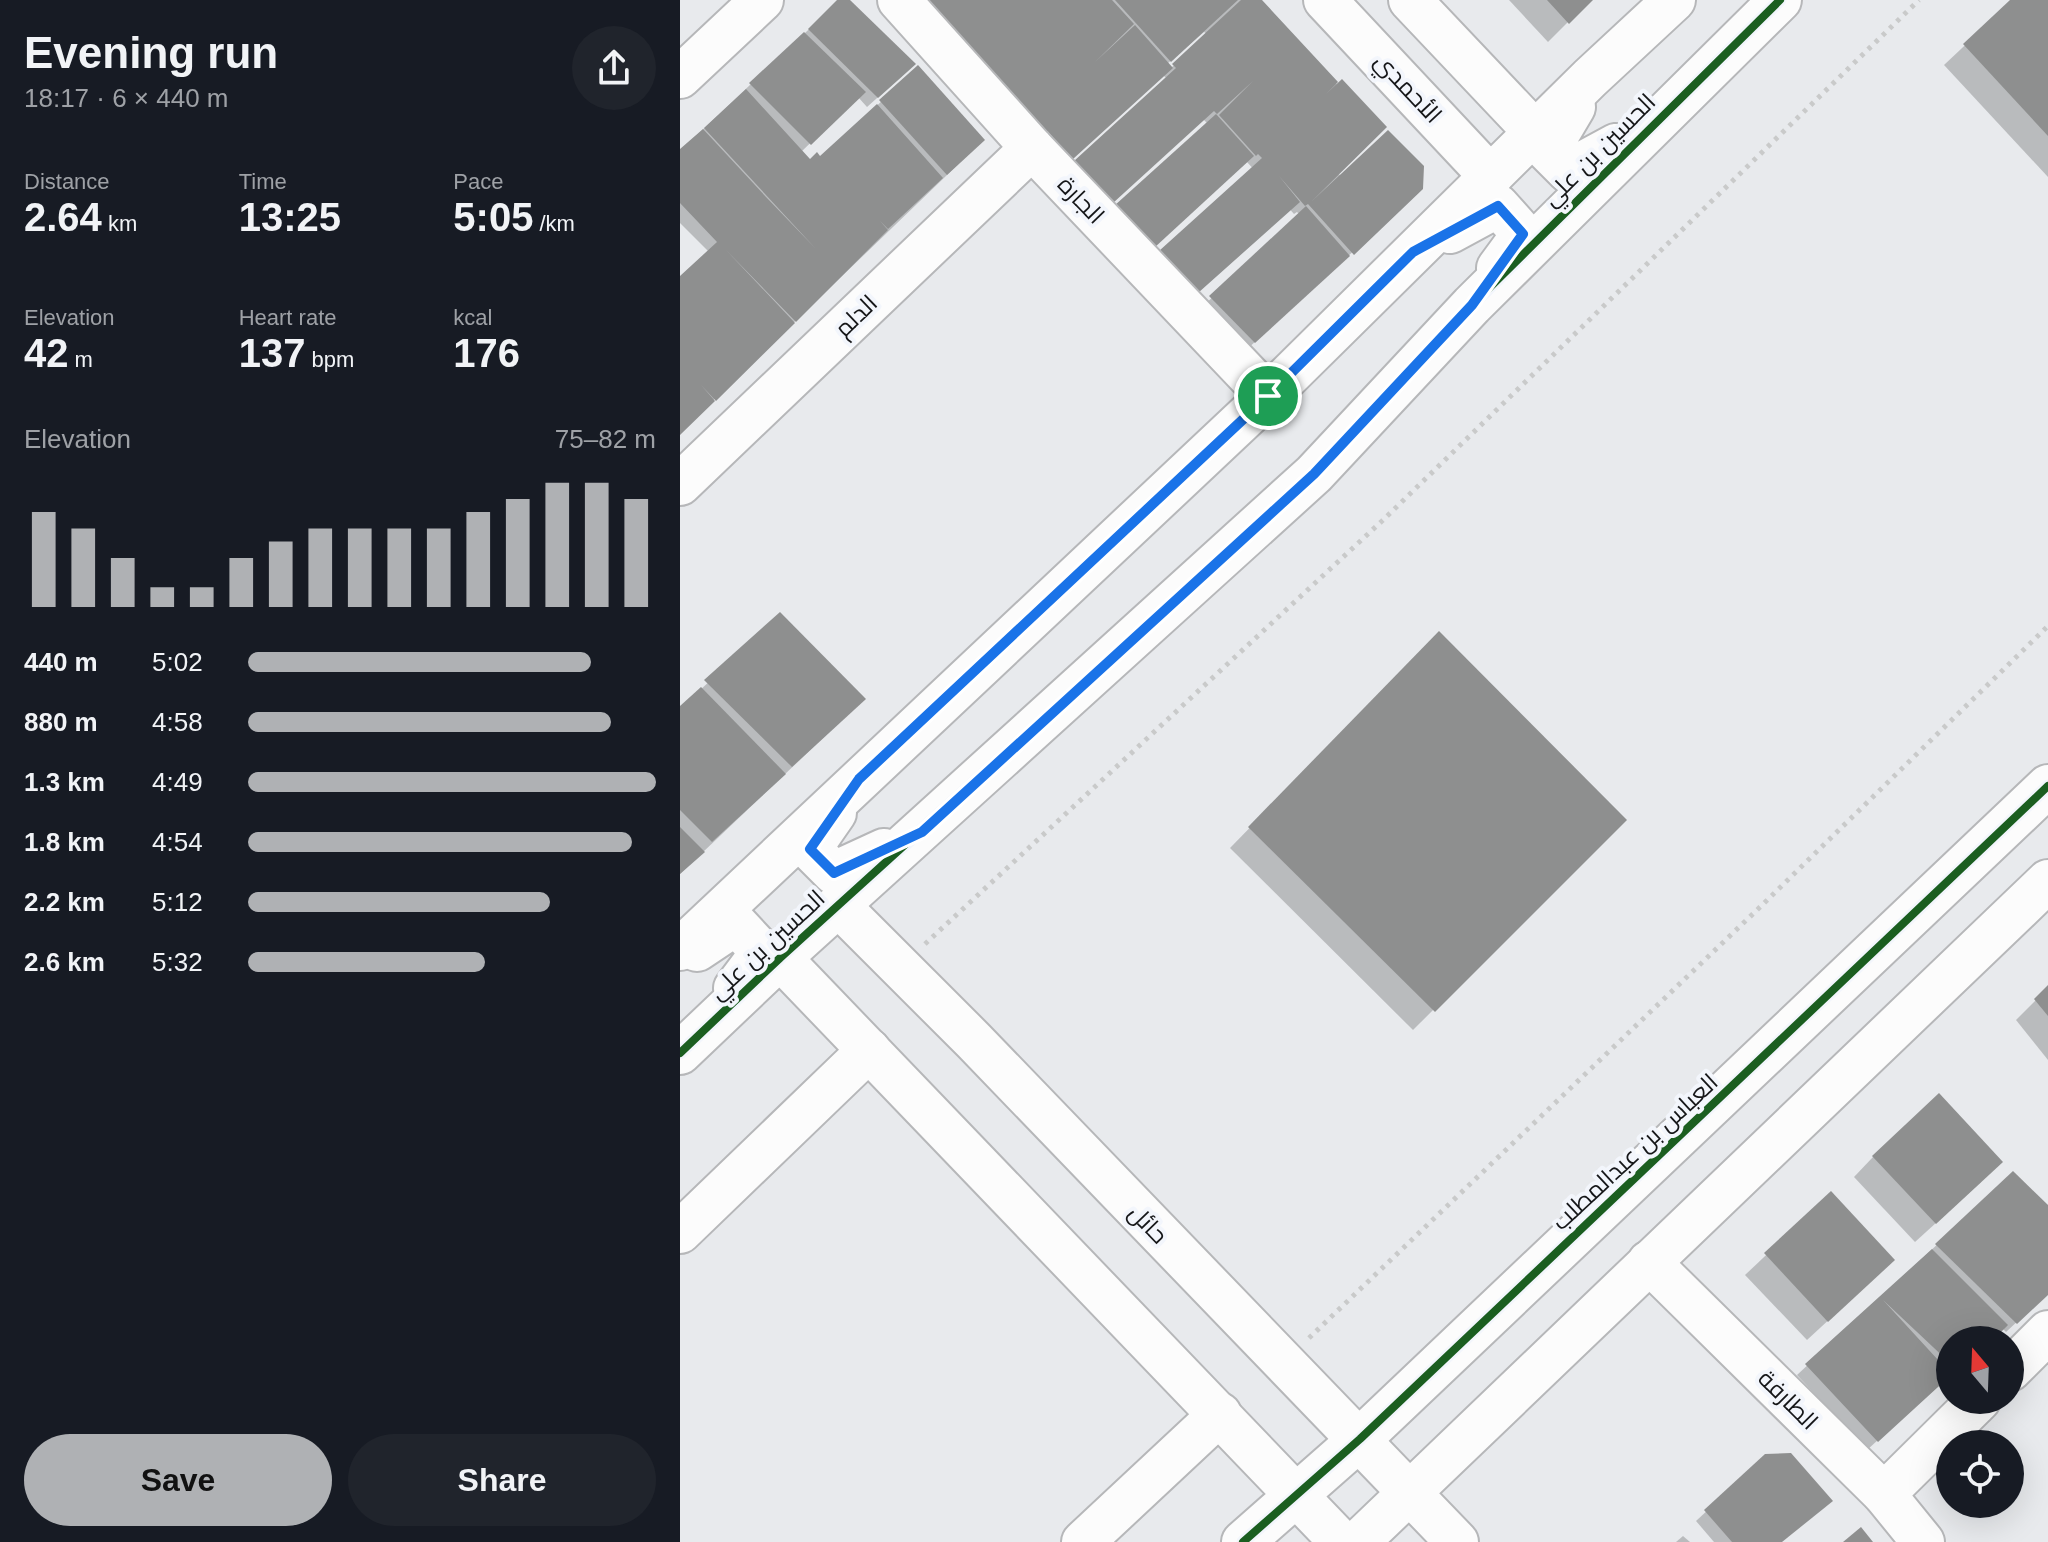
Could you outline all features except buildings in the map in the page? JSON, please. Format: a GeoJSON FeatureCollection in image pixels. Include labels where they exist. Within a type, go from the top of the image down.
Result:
{"type":"FeatureCollection","features":[{"type":"Feature","properties":{"kind":"street"},"geometry":{"type":"LineString","coordinates":[[680,77],[762,0]]}},
{"type":"Feature","properties":{"kind":"street","name":"الجارة"},"geometry":{"type":"LineString","coordinates":[[899,0],[1032,148],[1268,396]]}},
{"type":"Feature","properties":{"kind":"street","name":"الأحمدي"},"geometry":{"type":"LineString","coordinates":[[1325,0],[1491,177]]}},
{"type":"Feature","properties":{"kind":"street"},"geometry":{"type":"LineString","coordinates":[[1410,0],[1535,132]]}},
{"type":"Feature","properties":{"kind":"street"},"geometry":{"type":"LineString","coordinates":[[680,949],[1268,396],[1590,78],[1674,0]]}},
{"type":"Feature","properties":{"kind":"street","name":"الحسين بن علي"},"geometry":{"type":"LineString","coordinates":[[689,1045],[780,958],[1314,474],[1472,305],[1780,0]]}},
{"type":"Feature","properties":{"kind":"street"},"geometry":{"type":"LineString","coordinates":[[1590,78],[1548,151],[1568,171],[1650,127]]}},
{"type":"Feature","properties":{"kind":"street","name":"الدلم"},"geometry":{"type":"LineString","coordinates":[[680,484],[1032,148]]}},
{"type":"Feature","properties":{"kind":"street"},"geometry":{"type":"LineString","coordinates":[[1413,252],[1498,206],[1523,234],[1472,305]]}},
{"type":"Feature","properties":{"kind":"street"},"geometry":{"type":"LineString","coordinates":[[859,779],[810,849],[834,873],[922,832]]}},
{"type":"Feature","properties":{"kind":"street","name":"العباس بن عبدالمطلب"},"geometry":{"type":"LineString","coordinates":[[1243,1542],[1360,1439],[2048,786]]}},
{"type":"Feature","properties":{"kind":"street"},"geometry":{"type":"LineString","coordinates":[[1358,1542],[2048,881]]}},
{"type":"Feature","properties":{"kind":"street","name":"حائل"},"geometry":{"type":"LineString","coordinates":[[839,906],[974,1041],[1457,1542]]}},
{"type":"Feature","properties":{"kind":"street"},"geometry":{"type":"LineString","coordinates":[[680,960],[736,924],[762,952],[689,1045]]}},
{"type":"Feature","properties":{"kind":"street"},"geometry":{"type":"LineString","coordinates":[[780,958],[1341,1542]]}},
{"type":"Feature","properties":{"kind":"street"},"geometry":{"type":"LineString","coordinates":[[680,1232],[869,1050]]}},
{"type":"Feature","properties":{"kind":"street","name":"الطارفة"},"geometry":{"type":"LineString","coordinates":[[1649,1262],[1884,1494],[1923,1542]]}},
{"type":"Feature","properties":{"kind":"street"},"geometry":{"type":"LineString","coordinates":[[2024,1356],[2048,1332]]}},
{"type":"Feature","properties":{"kind":"street"},"geometry":{"type":"LineString","coordinates":[[1085,1541],[1220,1414]]}},
{"type":"Feature","properties":{"kind":"street"},"geometry":{"type":"LineString","coordinates":[[1884,1494],[1965,1414]]}},
{"type":"Feature","properties":{"kind":"path"},"geometry":{"type":"LineString","coordinates":[[918,950],[1382,521],[1919,0]]}},
{"type":"Feature","properties":{"kind":"path"},"geometry":{"type":"LineString","coordinates":[[1307,1340],[1735,931],[2048,626]]}},
{"type":"Feature","properties":{"kind":"cycle path"},"geometry":{"type":"LineString","coordinates":[[680,1053],[780,958],[1314,474],[1472,305],[1780,0]]}},
{"type":"Feature","properties":{"kind":"cycle path"},"geometry":{"type":"LineString","coordinates":[[1243,1542],[1360,1439],[2048,786]]}},
{"type":"Feature","properties":{"kind":"route"},"geometry":{"type":"LineString","coordinates":[[1498,206],[1523,234],[1472,305],[1314,474],[922,832],[834,873],[810,849],[859,779],[1268,396],[1413,252],[1498,206]]}}]}
